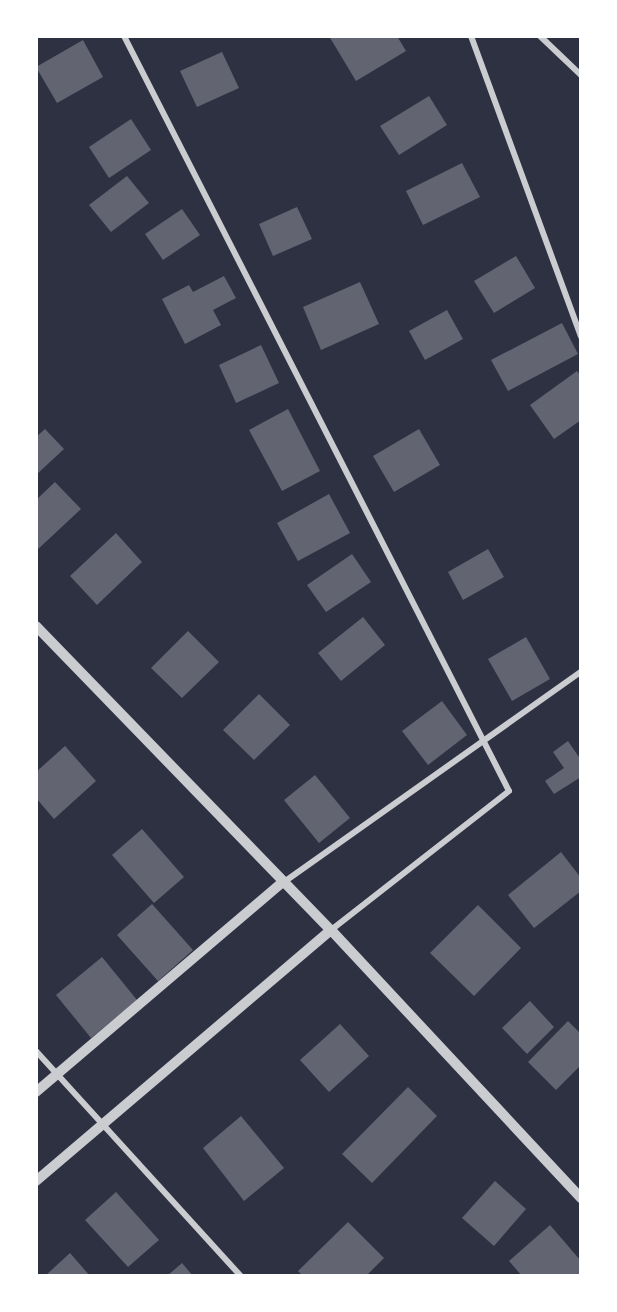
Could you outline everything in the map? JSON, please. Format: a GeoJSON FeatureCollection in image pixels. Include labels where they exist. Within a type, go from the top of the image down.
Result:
{"type":"FeatureCollection","features":[{"type":"Feature","properties":{"kind":"street"},"geometry":{"type":"LineString","coordinates":[[36,1181],[331,930],[509,791],[124,36]]}},
{"type":"Feature","properties":{"kind":"street"},"geometry":{"type":"LineString","coordinates":[[471,36],[581,337]]}},
{"type":"Feature","properties":{"kind":"street"},"geometry":{"type":"LineString","coordinates":[[540,36],[581,75]]}},
{"type":"Feature","properties":{"kind":"street"},"geometry":{"type":"LineString","coordinates":[[36,626],[331,930],[581,1198]]}},
{"type":"Feature","properties":{"kind":"street"},"geometry":{"type":"LineString","coordinates":[[36,1092],[283,882],[581,672]]}},
{"type":"Feature","properties":{"kind":"street"},"geometry":{"type":"LineString","coordinates":[[36,1051],[242,1276]]}},
{"type":"Feature","properties":{"kind":"building"},"geometry":{"type":"Polygon","coordinates":[[[329,36],[397,36],[406,51],[356,81],[329,36]]]}},
{"type":"Feature","properties":{"kind":"building"},"geometry":{"type":"Polygon","coordinates":[[[83,40],[103,77],[57,103],[36,67],[83,40]]]}},
{"type":"Feature","properties":{"kind":"building"},"geometry":{"type":"Polygon","coordinates":[[[222,52],[239,88],[197,107],[180,71],[222,52]]]}},
{"type":"Feature","properties":{"kind":"building"},"geometry":{"type":"Polygon","coordinates":[[[429,96],[447,125],[399,155],[380,126],[429,96]]]}},
{"type":"Feature","properties":{"kind":"building"},"geometry":{"type":"Polygon","coordinates":[[[131,119],[151,150],[109,178],[89,147],[131,119]]]}},
{"type":"Feature","properties":{"kind":"building"},"geometry":{"type":"Polygon","coordinates":[[[462,163],[480,197],[423,225],[406,191],[462,163]]]}},
{"type":"Feature","properties":{"kind":"building"},"geometry":{"type":"Polygon","coordinates":[[[127,176],[149,203],[111,232],[89,205],[127,176]]]}},
{"type":"Feature","properties":{"kind":"building"},"geometry":{"type":"Polygon","coordinates":[[[297,207],[312,239],[273,256],[259,224],[297,207]]]}},
{"type":"Feature","properties":{"kind":"building"},"geometry":{"type":"Polygon","coordinates":[[[182,209],[200,235],[163,260],[145,234],[182,209]]]}},
{"type":"Feature","properties":{"kind":"building"},"geometry":{"type":"Polygon","coordinates":[[[516,256],[535,288],[494,313],[474,281],[516,256]]]}},
{"type":"Feature","properties":{"kind":"building"},"geometry":{"type":"Polygon","coordinates":[[[224,276],[236,298],[213,310],[221,325],[185,344],[162,299],[189,285],[193,292],[224,276]]]}},
{"type":"Feature","properties":{"kind":"building"},"geometry":{"type":"Polygon","coordinates":[[[360,282],[379,324],[321,350],[303,307],[360,282]]]}},
{"type":"Feature","properties":{"kind":"building"},"geometry":{"type":"Polygon","coordinates":[[[447,310],[463,339],[425,360],[409,331],[447,310]]]}},
{"type":"Feature","properties":{"kind":"building"},"geometry":{"type":"Polygon","coordinates":[[[562,323],[578,354],[508,391],[491,360],[562,323]]]}},
{"type":"Feature","properties":{"kind":"building"},"geometry":{"type":"Polygon","coordinates":[[[261,345],[279,383],[236,403],[219,365],[261,345]]]}},
{"type":"Feature","properties":{"kind":"building"},"geometry":{"type":"Polygon","coordinates":[[[577,371],[581,376],[581,420],[554,439],[530,405],[577,371]]]}},
{"type":"Feature","properties":{"kind":"building"},"geometry":{"type":"Polygon","coordinates":[[[288,409],[320,471],[282,491],[249,430],[288,409]]]}},
{"type":"Feature","properties":{"kind":"building"},"geometry":{"type":"Polygon","coordinates":[[[45,429],[64,449],[36,475],[36,437],[45,429]]]}},
{"type":"Feature","properties":{"kind":"building"},"geometry":{"type":"Polygon","coordinates":[[[419,429],[440,465],[394,492],[373,456],[419,429]]]}},
{"type":"Feature","properties":{"kind":"building"},"geometry":{"type":"Polygon","coordinates":[[[55,482],[81,509],[36,551],[36,500],[55,482]]]}},
{"type":"Feature","properties":{"kind":"building"},"geometry":{"type":"Polygon","coordinates":[[[329,494],[350,533],[298,561],[277,523],[329,494]]]}},
{"type":"Feature","properties":{"kind":"building"},"geometry":{"type":"Polygon","coordinates":[[[116,533],[142,562],[97,605],[70,576],[116,533]]]}},
{"type":"Feature","properties":{"kind":"building"},"geometry":{"type":"Polygon","coordinates":[[[488,549],[504,577],[463,600],[448,572],[488,549]]]}},
{"type":"Feature","properties":{"kind":"building"},"geometry":{"type":"Polygon","coordinates":[[[352,554],[371,582],[326,612],[307,585],[352,554]]]}},
{"type":"Feature","properties":{"kind":"building"},"geometry":{"type":"Polygon","coordinates":[[[363,617],[385,645],[341,681],[318,653],[363,617]]]}},
{"type":"Feature","properties":{"kind":"building"},"geometry":{"type":"Polygon","coordinates":[[[188,631],[219,662],[182,698],[151,668],[188,631]]]}},
{"type":"Feature","properties":{"kind":"building"},"geometry":{"type":"Polygon","coordinates":[[[526,637],[550,679],[512,701],[488,659],[526,637]]]}},
{"type":"Feature","properties":{"kind":"building"},"geometry":{"type":"Polygon","coordinates":[[[259,694],[290,725],[254,760],[223,730],[259,694]]]}},
{"type":"Feature","properties":{"kind":"building"},"geometry":{"type":"Polygon","coordinates":[[[442,701],[467,735],[428,765],[402,731],[442,701]]]}},
{"type":"Feature","properties":{"kind":"building"},"geometry":{"type":"Polygon","coordinates":[[[568,741],[581,760],[581,777],[554,794],[545,781],[564,768],[553,752],[568,741]]]}},
{"type":"Feature","properties":{"kind":"building"},"geometry":{"type":"Polygon","coordinates":[[[65,746],[96,781],[54,819],[36,798],[36,772],[65,746]]]}},
{"type":"Feature","properties":{"kind":"building"},"geometry":{"type":"Polygon","coordinates":[[[315,775],[350,818],[319,843],[284,800],[315,775]]]}},
{"type":"Feature","properties":{"kind":"building"},"geometry":{"type":"Polygon","coordinates":[[[142,829],[184,877],[154,903],[112,855],[142,829]]]}},
{"type":"Feature","properties":{"kind":"building"},"geometry":{"type":"Polygon","coordinates":[[[561,852],[581,878],[581,891],[534,928],[508,895],[561,852]]]}},
{"type":"Feature","properties":{"kind":"building"},"geometry":{"type":"Polygon","coordinates":[[[152,904],[193,950],[158,981],[117,935],[152,904]]]}},
{"type":"Feature","properties":{"kind":"building"},"geometry":{"type":"Polygon","coordinates":[[[478,905],[521,948],[474,996],[430,953],[478,905]]]}},
{"type":"Feature","properties":{"kind":"building"},"geometry":{"type":"Polygon","coordinates":[[[102,957],[137,1000],[91,1038],[56,995],[102,957]]]}},
{"type":"Feature","properties":{"kind":"building"},"geometry":{"type":"Polygon","coordinates":[[[530,1001],[554,1027],[527,1054],[502,1028],[530,1001]]]}},
{"type":"Feature","properties":{"kind":"building"},"geometry":{"type":"Polygon","coordinates":[[[568,1021],[581,1034],[581,1065],[556,1090],[528,1062],[568,1021]]]}},
{"type":"Feature","properties":{"kind":"building"},"geometry":{"type":"Polygon","coordinates":[[[340,1024],[369,1056],[329,1092],[300,1060],[340,1024]]]}},
{"type":"Feature","properties":{"kind":"building"},"geometry":{"type":"Polygon","coordinates":[[[408,1087],[437,1116],[372,1183],[342,1154],[408,1087]]]}},
{"type":"Feature","properties":{"kind":"building"},"geometry":{"type":"Polygon","coordinates":[[[241,1116],[284,1168],[244,1201],[203,1148],[241,1116]]]}},
{"type":"Feature","properties":{"kind":"building"},"geometry":{"type":"Polygon","coordinates":[[[495,1181],[526,1209],[494,1246],[462,1218],[495,1181]]]}},
{"type":"Feature","properties":{"kind":"building"},"geometry":{"type":"Polygon","coordinates":[[[116,1192],[159,1240],[128,1267],[85,1220],[116,1192]]]}},
{"type":"Feature","properties":{"kind":"building"},"geometry":{"type":"Polygon","coordinates":[[[348,1222],[384,1258],[366,1276],[303,1276],[298,1271],[348,1222]]]}},
{"type":"Feature","properties":{"kind":"building"},"geometry":{"type":"Polygon","coordinates":[[[550,1225],[581,1261],[581,1276],[522,1276],[509,1261],[550,1225]]]}},
{"type":"Feature","properties":{"kind":"building"},"geometry":{"type":"Polygon","coordinates":[[[70,1253],[90,1276],[45,1276],[70,1253]]]}},
{"type":"Feature","properties":{"kind":"building"},"geometry":{"type":"Polygon","coordinates":[[[182,1263],[193,1276],[167,1276],[182,1263]]]}}]}
